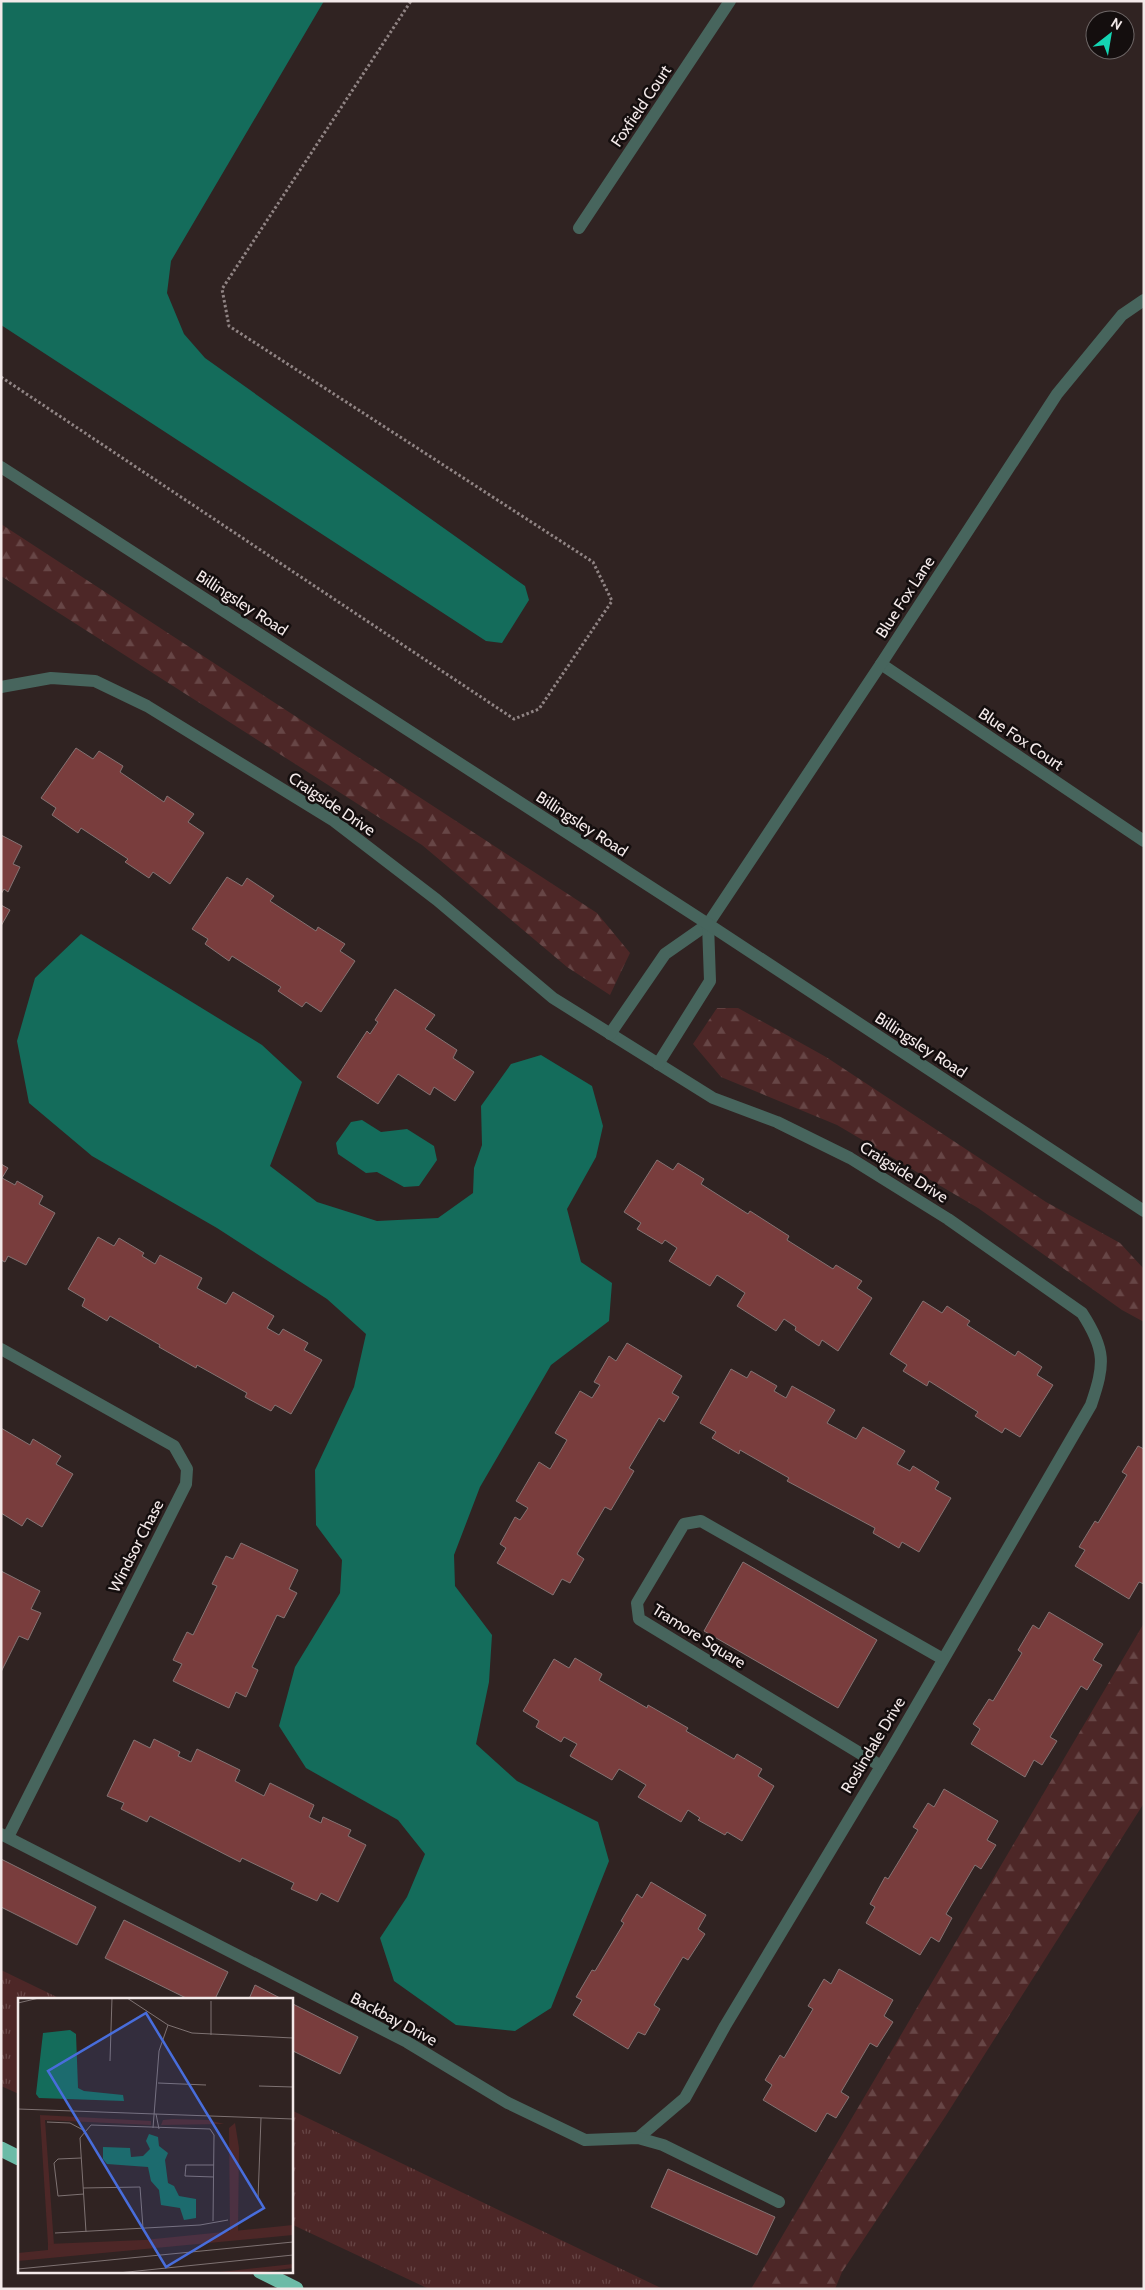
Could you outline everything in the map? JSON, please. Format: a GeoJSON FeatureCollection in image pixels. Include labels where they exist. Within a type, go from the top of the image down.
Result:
{"type":"FeatureCollection","features":[{"type":"Feature","properties":{"kind":"highway"},"geometry":{"type":"LineString","coordinates":[[1,2150],[18,2158]]}},
{"type":"Feature","properties":{"kind":"highway"},"geometry":{"type":"LineString","coordinates":[[262,2272],[296,2289]]}},
{"type":"Feature","properties":{"kind":"street","name":"Foxfield Court"},"geometry":{"type":"LineString","coordinates":[[579,228],[730,1]]}},
{"type":"Feature","properties":{"kind":"street","name":"Blue Fox Lane"},"geometry":{"type":"LineString","coordinates":[[708,924],[1057,394],[1122,315],[1144,300]]}},
{"type":"Feature","properties":{"kind":"street","name":"Billingsley Road"},"geometry":{"type":"LineString","coordinates":[[1,467],[708,924],[1144,1210]]}},
{"type":"Feature","properties":{"kind":"street","name":"Blue Fox Court"},"geometry":{"type":"LineString","coordinates":[[881,664],[1144,841]]}},
{"type":"Feature","properties":{"kind":"street","name":"Craigside Drive"},"geometry":{"type":"LineString","coordinates":[[1,687],[51,678],[95,680],[147,706],[334,821],[437,900],[553,998],[713,1098],[777,1122],[850,1158],[948,1219],[1082,1313],[1096,1334],[1101,1349]]}},
{"type":"Feature","properties":{"kind":"street"},"geometry":{"type":"LineString","coordinates":[[610,1034],[664,954],[708,924]]}},
{"type":"Feature","properties":{"kind":"street"},"geometry":{"type":"LineString","coordinates":[[658,1064],[710,981],[708,924]]}},
{"type":"Feature","properties":{"kind":"street","name":"Windsor Chase"},"geometry":{"type":"LineString","coordinates":[[1,1349],[174,1446],[187,1469],[186,1484],[4,1836]]}},
{"type":"Feature","properties":{"kind":"street","name":"Roslindale Drive"},"geometry":{"type":"LineString","coordinates":[[638,2138],[685,2098],[780,1933],[881,1766],[1092,1405],[1100,1378],[1101,1349]]}},
{"type":"Feature","properties":{"kind":"street","name":"Tramore Square"},"geometry":{"type":"LineString","coordinates":[[881,1766],[639,1619],[637,1603],[684,1524],[701,1522],[943,1659]]}},
{"type":"Feature","properties":{"kind":"street","name":"Backbay Drive"},"geometry":{"type":"LineString","coordinates":[[4,1836],[407,2042],[508,2103],[585,2140],[638,2138],[663,2145],[778,2202]]}},
{"type":"Feature","properties":{"kind":"path"},"geometry":{"type":"LineString","coordinates":[[1,377],[514,719],[539,709],[612,601],[593,562],[229,326],[222,289],[412,1]]}},
{"type":"Feature","properties":{"kind":"green space"},"geometry":{"type":"Polygon","coordinates":[[[1,524],[597,913],[630,953],[610,995],[567,967],[422,845],[1,576],[1,524]]]}},
{"type":"Feature","properties":{"kind":"green space"},"geometry":{"type":"Polygon","coordinates":[[[717,1008],[738,1008],[826,1057],[1046,1202],[1120,1243],[1144,1269],[1144,1322],[1122,1310],[978,1208],[837,1125],[721,1077],[693,1044],[717,1008]]]}},
{"type":"Feature","properties":{"kind":"green space"},"geometry":{"type":"Polygon","coordinates":[[[1144,1623],[1144,1803],[945,2117],[842,2272],[835,2289],[751,2289],[1144,1623]]]}},
{"type":"Feature","properties":{"kind":"green space"},"geometry":{"type":"Polygon","coordinates":[[[1,1970],[59,1998],[18,1998],[18,2094],[1,2086],[1,1970]]]}},
{"type":"Feature","properties":{"kind":"green space"},"geometry":{"type":"Polygon","coordinates":[[[292,2110],[663,2289],[429,2289],[292,2224],[292,2110]]]}},
{"type":"Feature","properties":{"kind":"shaded area"},"geometry":{"type":"Polygon","coordinates":[[[1,1],[324,1],[171,261],[167,293],[184,334],[205,358],[525,586],[529,600],[502,643],[486,641],[1,325],[1,1]]]}},
{"type":"Feature","properties":{"kind":"shaded area"},"geometry":{"type":"Polygon","coordinates":[[[81,934],[262,1045],[302,1082],[270,1166],[317,1202],[377,1221],[438,1218],[473,1193],[474,1168],[482,1145],[481,1106],[511,1064],[541,1055],[592,1086],[603,1126],[596,1157],[567,1209],[581,1262],[612,1283],[609,1321],[551,1365],[480,1487],[454,1555],[455,1586],[492,1635],[489,1682],[476,1744],[517,1781],[598,1822],[609,1861],[551,2008],[515,2031],[456,2025],[394,1981],[380,1938],[407,1897],[425,1854],[398,1820],[306,1768],[279,1726],[295,1667],[340,1593],[342,1560],[316,1525],[315,1470],[354,1387],[366,1334],[327,1299],[217,1228],[92,1156],[29,1103],[17,1041],[35,978],[81,934]]]}},
{"type":"Feature","properties":{"kind":"shaded area"},"geometry":{"type":"Polygon","coordinates":[[[362,1120],[381,1132],[407,1129],[434,1146],[437,1160],[419,1186],[404,1187],[377,1172],[366,1173],[338,1154],[336,1143],[351,1122],[362,1120]]]}},
{"type":"Feature","properties":{"kind":"building"},"geometry":{"type":"Polygon","coordinates":[[[76,748],[93,759],[99,751],[123,766],[120,772],[164,802],[167,796],[194,814],[188,822],[204,833],[170,884],[153,872],[149,878],[125,862],[128,859],[81,828],[78,833],[52,815],[56,808],[41,798],[76,748]]]}},
{"type":"Feature","properties":{"kind":"building"},"geometry":{"type":"Polygon","coordinates":[[[1,835],[22,846],[13,864],[20,867],[8,892],[4,889],[1,894],[1,835]]]}},
{"type":"Feature","properties":{"kind":"building"},"geometry":{"type":"Polygon","coordinates":[[[227,877],[242,886],[247,878],[274,896],[270,901],[316,931],[318,927],[345,944],[340,951],[355,961],[321,1012],[306,1002],[302,1007],[278,991],[281,987],[232,956],[229,961],[205,944],[208,939],[192,929],[227,877]]]}},
{"type":"Feature","properties":{"kind":"building"},"geometry":{"type":"Polygon","coordinates":[[[1,905],[10,910],[1,926],[1,905]]]}},
{"type":"Feature","properties":{"kind":"building"},"geometry":{"type":"Polygon","coordinates":[[[395,989],[435,1015],[425,1029],[457,1050],[453,1058],[474,1072],[455,1101],[434,1087],[430,1095],[398,1074],[378,1104],[337,1077],[367,1031],[370,1034],[378,1022],[375,1020],[395,989]]]}},
{"type":"Feature","properties":{"kind":"building"},"geometry":{"type":"Polygon","coordinates":[[[657,1160],[673,1170],[678,1163],[704,1179],[701,1184],[748,1214],[750,1211],[789,1236],[787,1240],[833,1269],[836,1265],[862,1281],[857,1288],[872,1298],[838,1351],[822,1340],[819,1346],[795,1330],[796,1327],[784,1319],[776,1331],[737,1306],[745,1293],[717,1275],[710,1286],[669,1261],[677,1248],[665,1240],[662,1244],[637,1229],[641,1223],[624,1212],[657,1160]]]}},
{"type":"Feature","properties":{"kind":"building"},"geometry":{"type":"Polygon","coordinates":[[[1,1164],[8,1168],[2,1178],[15,1185],[17,1181],[43,1196],[39,1204],[55,1213],[26,1265],[8,1256],[5,1262],[1,1260],[1,1164]]]}},
{"type":"Feature","properties":{"kind":"building"},"geometry":{"type":"Polygon","coordinates":[[[98,1237],[114,1246],[119,1238],[144,1253],[142,1256],[155,1264],[160,1255],[202,1278],[197,1288],[226,1304],[233,1292],[274,1316],[267,1328],[279,1335],[283,1329],[308,1343],[304,1350],[322,1360],[291,1414],[275,1405],[271,1411],[245,1397],[247,1393],[197,1365],[196,1368],[110,1316],[107,1321],[82,1306],[85,1299],[68,1289],[98,1237]]]}},
{"type":"Feature","properties":{"kind":"building"},"geometry":{"type":"Polygon","coordinates":[[[923,1301],[942,1313],[947,1306],[970,1321],[967,1325],[1015,1356],[1018,1351],[1042,1367],[1037,1375],[1053,1385],[1020,1437],[1005,1428],[1002,1433],[975,1416],[978,1412],[929,1381],[927,1386],[903,1371],[907,1365],[890,1354],[923,1301]]]}},
{"type":"Feature","properties":{"kind":"building"},"geometry":{"type":"Polygon","coordinates":[[[627,1343],[682,1376],[672,1393],[679,1397],[664,1422],[659,1418],[629,1468],[634,1471],[611,1510],[605,1507],[577,1554],[584,1559],[570,1583],[562,1579],[553,1595],[497,1563],[506,1548],[500,1544],[515,1517],[520,1520],[528,1508],[516,1501],[539,1462],[550,1469],[567,1440],[555,1433],[580,1391],[592,1398],[600,1385],[594,1382],[609,1356],[616,1361],[627,1343]]]}},
{"type":"Feature","properties":{"kind":"building"},"geometry":{"type":"Polygon","coordinates":[[[731,1369],[747,1378],[751,1371],[777,1386],[774,1391],[786,1398],[792,1386],[835,1410],[827,1423],[856,1439],[863,1427],[905,1451],[897,1464],[910,1471],[913,1466],[939,1482],[935,1489],[951,1498],[919,1552],[902,1542],[899,1548],[873,1533],[875,1528],[787,1481],[789,1478],[740,1450],[739,1454],[712,1438],[716,1432],[700,1423],[731,1369]]]}},
{"type":"Feature","properties":{"kind":"building"},"geometry":{"type":"Polygon","coordinates":[[[1,1428],[30,1445],[33,1439],[61,1456],[56,1464],[73,1474],[42,1527],[27,1518],[22,1526],[1,1513],[1,1428]]]}},
{"type":"Feature","properties":{"kind":"building"},"geometry":{"type":"Polygon","coordinates":[[[1138,1446],[1144,1449],[1144,1584],[1139,1582],[1129,1599],[1075,1566],[1085,1550],[1079,1547],[1095,1521],[1098,1523],[1127,1475],[1122,1472],[1138,1446]]]}},
{"type":"Feature","properties":{"kind":"building"},"geometry":{"type":"Polygon","coordinates":[[[241,1543],[298,1570],[289,1589],[297,1593],[284,1618],[277,1615],[252,1667],[258,1670],[246,1697],[236,1692],[229,1708],[173,1681],[182,1664],[173,1660],[187,1632],[193,1635],[217,1586],[212,1584],[226,1556],[233,1559],[241,1543]]]}},
{"type":"Feature","properties":{"kind":"building"},"geometry":{"type":"Polygon","coordinates":[[[743,1562],[877,1640],[838,1708],[704,1631],[743,1562]]]}},
{"type":"Feature","properties":{"kind":"building"},"geometry":{"type":"Polygon","coordinates":[[[1,1571],[40,1591],[31,1609],[41,1613],[28,1640],[19,1636],[1,1672],[1,1571]]]}},
{"type":"Feature","properties":{"kind":"building"},"geometry":{"type":"Polygon","coordinates":[[[1049,1612],[1103,1644],[1093,1660],[1102,1665],[1087,1690],[1081,1686],[1050,1737],[1057,1741],[1042,1765],[1034,1760],[1025,1777],[971,1744],[980,1729],[973,1724],[989,1699],[993,1701],[1022,1653],[1018,1650],[1033,1625],[1039,1629],[1049,1612]]]}},
{"type":"Feature","properties":{"kind":"building"},"geometry":{"type":"Polygon","coordinates":[[[575,1658],[602,1674],[599,1680],[647,1708],[648,1705],[688,1728],[686,1731],[734,1759],[737,1754],[762,1769],[758,1776],[774,1786],[742,1841],[727,1832],[725,1835],[698,1820],[700,1818],[688,1810],[681,1822],[638,1797],[646,1785],[619,1769],[612,1780],[570,1756],[577,1744],[564,1737],[561,1742],[536,1727],[539,1721],[523,1711],[554,1659],[569,1668],[575,1658]]]}},
{"type":"Feature","properties":{"kind":"building"},"geometry":{"type":"Polygon","coordinates":[[[154,1739],[180,1752],[178,1756],[191,1762],[197,1749],[240,1770],[235,1781],[264,1796],[270,1783],[314,1805],[309,1817],[321,1823],[323,1817],[351,1830],[348,1836],[366,1845],[338,1902],[321,1893],[317,1901],[291,1889],[294,1883],[242,1858],[240,1862],[150,1816],[147,1822],[121,1809],[124,1803],[107,1796],[134,1740],[150,1748],[154,1739]]]}},
{"type":"Feature","properties":{"kind":"building"},"geometry":{"type":"Polygon","coordinates":[[[944,1789],[998,1821],[987,1840],[996,1845],[981,1869],[975,1865],[946,1914],[952,1918],[939,1942],[931,1937],[920,1955],[866,1923],[875,1907],[870,1904],[885,1877],[888,1879],[918,1830],[913,1827],[928,1803],[934,1807],[944,1789]]]}},
{"type":"Feature","properties":{"kind":"building"},"geometry":{"type":"Polygon","coordinates":[[[1,1859],[96,1907],[77,1945],[1,1907],[1,1859]]]}},
{"type":"Feature","properties":{"kind":"building"},"geometry":{"type":"Polygon","coordinates":[[[651,1882],[706,1915],[698,1929],[705,1934],[688,1960],[683,1957],[654,2005],[660,2009],[645,2035],[638,2032],[628,2049],[573,2015],[582,2000],[576,1997],[592,1970],[595,1971],[624,1923],[621,1921],[637,1894],[642,1898],[651,1882]]]}},
{"type":"Feature","properties":{"kind":"building"},"geometry":{"type":"Polygon","coordinates":[[[124,1920],[228,1972],[215,1998],[186,1998],[105,1958],[124,1920]]]}},
{"type":"Feature","properties":{"kind":"building"},"geometry":{"type":"Polygon","coordinates":[[[839,1969],[893,2000],[884,2016],[893,2022],[877,2047],[870,2043],[841,2092],[849,2097],[836,2118],[827,2113],[816,2132],[763,2100],[772,2085],[765,2080],[780,2055],[784,2058],[813,2009],[808,2006],[824,1979],[831,1984],[839,1969]]]}},
{"type":"Feature","properties":{"kind":"building"},"geometry":{"type":"Polygon","coordinates":[[[255,1985],[280,1998],[249,1998],[255,1985]]]}},
{"type":"Feature","properties":{"kind":"building"},"geometry":{"type":"Polygon","coordinates":[[[292,2004],[358,2037],[340,2074],[292,2050],[292,2004]]]}},
{"type":"Feature","properties":{"kind":"building"},"geometry":{"type":"Polygon","coordinates":[[[668,2169],[775,2217],[757,2255],[651,2207],[668,2169]]]}}]}
